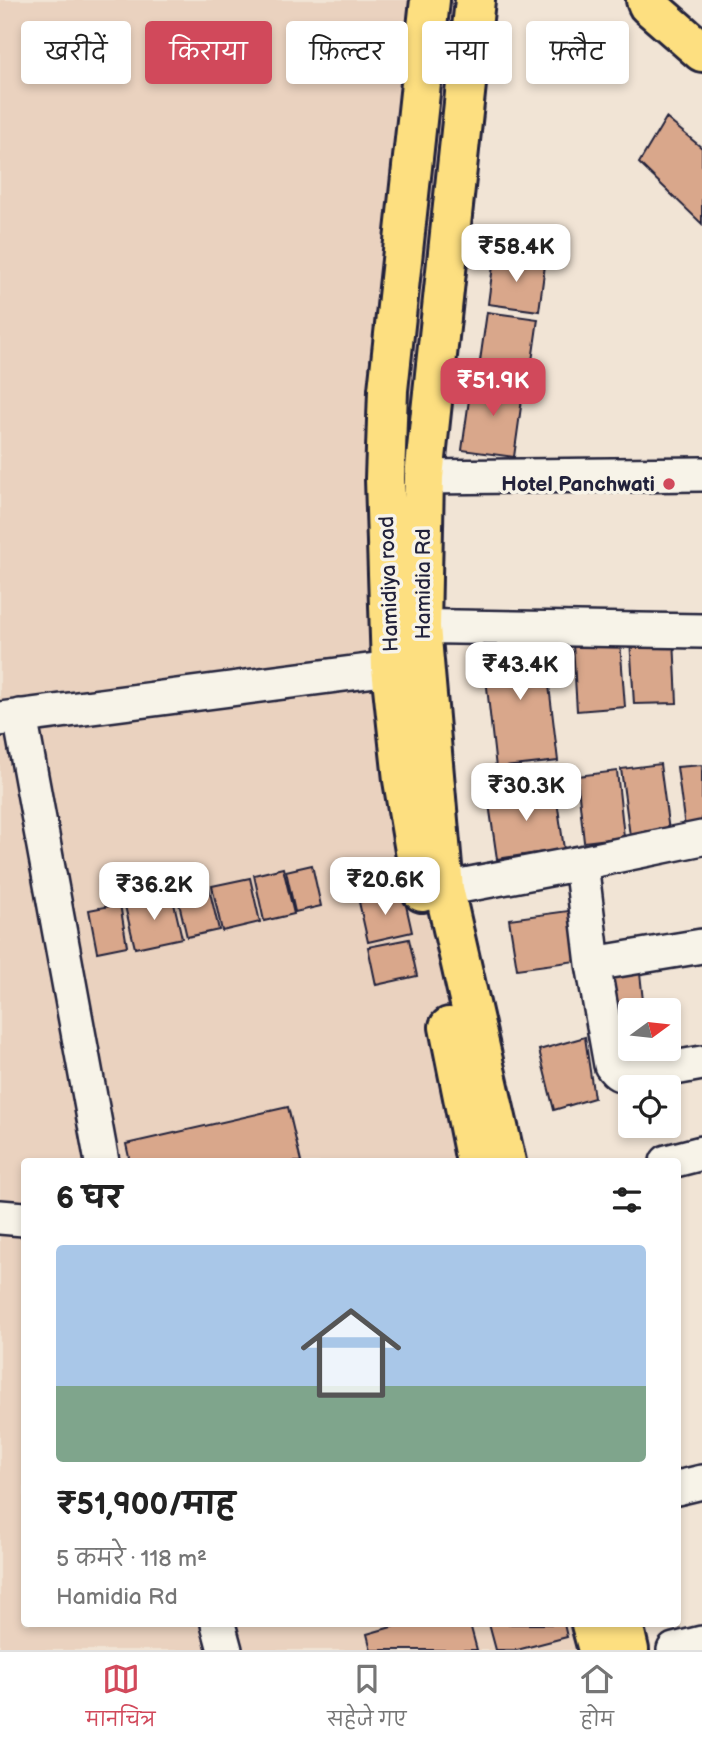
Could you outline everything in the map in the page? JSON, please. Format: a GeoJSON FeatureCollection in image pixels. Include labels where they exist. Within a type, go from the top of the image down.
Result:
{"type":"FeatureCollection","features":[{"type":"Feature","properties":{"kind":"main road","name":"Hamidiya road"},"geometry":{"type":"LineString","coordinates":[[430,0],[388,390],[385,479],[406,626],[391,668],[415,862],[476,1158]]}},
{"type":"Feature","properties":{"kind":"main road","name":"Hamidia Rd"},"geometry":{"type":"LineString","coordinates":[[475,0],[406,626],[444,889],[505,1158]]}},
{"type":"Feature","properties":{"kind":"main road"},"geometry":{"type":"LineString","coordinates":[[638,2],[702,52]]}},
{"type":"Feature","properties":{"kind":"street"},"geometry":{"type":"LineString","coordinates":[[424,477],[702,474]]}},
{"type":"Feature","properties":{"kind":"street"},"geometry":{"type":"LineString","coordinates":[[406,626],[702,631]]}},
{"type":"Feature","properties":{"kind":"street"},"geometry":{"type":"LineString","coordinates":[[101,1158],[10,718],[391,668]]}},
{"type":"Feature","properties":{"kind":"street"},"geometry":{"type":"LineString","coordinates":[[444,889],[702,838]]}},
{"type":"Feature","properties":{"kind":"street"},"geometry":{"type":"LineString","coordinates":[[581,863],[593,964],[611,1065],[616,1073],[631,1076],[702,1063]]}},
{"type":"Feature","properties":{"kind":"street"},"geometry":{"type":"LineString","coordinates":[[593,964],[702,946]]}},
{"type":"Feature","properties":{"kind":"street"},"geometry":{"type":"LineString","coordinates":[[681,1158],[702,1153]]}},
{"type":"Feature","properties":{"kind":"street"},"geometry":{"type":"LineString","coordinates":[[0,1217],[21,1219]]}},
{"type":"Feature","properties":{"kind":"street"},"geometry":{"type":"LineString","coordinates":[[681,1487],[702,1482]]}},
{"type":"Feature","properties":{"kind":"street"},"geometry":{"type":"LineString","coordinates":[[219,1627],[225,1650]]}},
{"type":"Feature","properties":{"kind":"street"},"geometry":{"type":"LineString","coordinates":[[674,1650],[702,1643]]}},
{"type":"Feature","properties":{"kind":"shaded area"},"geometry":{"type":"Polygon","coordinates":[[[0,0],[469,0],[467,21],[422,21],[422,84],[462,84],[409,684],[517,1158],[21,1158],[21,1627],[625,1627],[630,1650],[0,1650],[0,0]]]}},
{"type":"Feature","properties":{"kind":"building"},"geometry":{"type":"Polygon","coordinates":[[[666,118],[702,148],[702,224],[639,163],[666,118]]]}},
{"type":"Feature","properties":{"kind":"building"},"geometry":{"type":"Polygon","coordinates":[[[494,258],[545,265],[539,311],[488,304],[494,258]]]}},
{"type":"Feature","properties":{"kind":"building"},"geometry":{"type":"Polygon","coordinates":[[[487,312],[538,319],[529,382],[478,375],[487,312]]]}},
{"type":"Feature","properties":{"kind":"building"},"geometry":{"type":"Polygon","coordinates":[[[472,378],[524,385],[514,457],[462,450],[472,378]]]}},
{"type":"Feature","properties":{"kind":"building"},"geometry":{"type":"Polygon","coordinates":[[[543,635],[558,761],[496,768],[482,642],[543,635]]]}},
{"type":"Feature","properties":{"kind":"building"},"geometry":{"type":"Polygon","coordinates":[[[674,638],[677,703],[634,704],[630,639],[674,638]]]}},
{"type":"Feature","properties":{"kind":"building"},"geometry":{"type":"Polygon","coordinates":[[[620,641],[625,707],[577,711],[573,644],[620,641]]]}},
{"type":"Feature","properties":{"kind":"building"},"geometry":{"type":"Polygon","coordinates":[[[660,764],[669,831],[630,836],[621,769],[660,764]]]}},
{"type":"Feature","properties":{"kind":"building"},"geometry":{"type":"Polygon","coordinates":[[[702,765],[702,827],[685,828],[677,767],[702,765]]]}},
{"type":"Feature","properties":{"kind":"building"},"geometry":{"type":"Polygon","coordinates":[[[617,771],[624,837],[584,842],[577,776],[617,771]]]}},
{"type":"Feature","properties":{"kind":"building"},"geometry":{"type":"Polygon","coordinates":[[[555,787],[564,849],[497,859],[488,797],[555,787]]]}},
{"type":"Feature","properties":{"kind":"building"},"geometry":{"type":"Polygon","coordinates":[[[312,865],[321,906],[295,912],[286,871],[312,865]]]}},
{"type":"Feature","properties":{"kind":"building"},"geometry":{"type":"Polygon","coordinates":[[[283,868],[294,914],[264,921],[254,875],[283,868]]]}},
{"type":"Feature","properties":{"kind":"building"},"geometry":{"type":"Polygon","coordinates":[[[250,878],[260,922],[222,931],[212,886],[250,878]]]}},
{"type":"Feature","properties":{"kind":"building"},"geometry":{"type":"Polygon","coordinates":[[[209,888],[219,930],[187,937],[177,895],[209,888]]]}},
{"type":"Feature","properties":{"kind":"building"},"geometry":{"type":"Polygon","coordinates":[[[403,892],[412,932],[368,942],[359,902],[403,892]]]}},
{"type":"Feature","properties":{"kind":"building"},"geometry":{"type":"Polygon","coordinates":[[[172,895],[182,938],[135,948],[125,906],[172,895]]]}},
{"type":"Feature","properties":{"kind":"building"},"geometry":{"type":"Polygon","coordinates":[[[120,904],[127,946],[97,952],[89,910],[120,904]]]}},
{"type":"Feature","properties":{"kind":"building"},"geometry":{"type":"Polygon","coordinates":[[[583,909],[591,959],[517,969],[509,919],[583,909]]]}},
{"type":"Feature","properties":{"kind":"building"},"geometry":{"type":"Polygon","coordinates":[[[409,939],[417,976],[376,985],[368,947],[409,939]]]}},
{"type":"Feature","properties":{"kind":"building"},"geometry":{"type":"Polygon","coordinates":[[[639,964],[643,998],[618,998],[618,1050],[606,971],[639,964]]]}},
{"type":"Feature","properties":{"kind":"building"},"geometry":{"type":"Polygon","coordinates":[[[585,1037],[594,1098],[554,1110],[539,1050],[585,1037]]]}},
{"type":"Feature","properties":{"kind":"building"},"geometry":{"type":"Polygon","coordinates":[[[288,1107],[300,1158],[129,1158],[126,1144],[288,1107]]]}},
{"type":"Feature","properties":{"kind":"building"},"geometry":{"type":"Polygon","coordinates":[[[392,1627],[471,1627],[477,1650],[371,1650],[367,1634],[392,1627]]]}},
{"type":"Feature","properties":{"kind":"building"},"geometry":{"type":"Polygon","coordinates":[[[490,1627],[565,1627],[567,1637],[517,1650],[496,1650],[490,1627]]]}},
{"type":"Feature","properties":{"kind":"place","name":"Hotel Panchwati"},"geometry":{"type":"Point","coordinates":[669,484]}}]}
